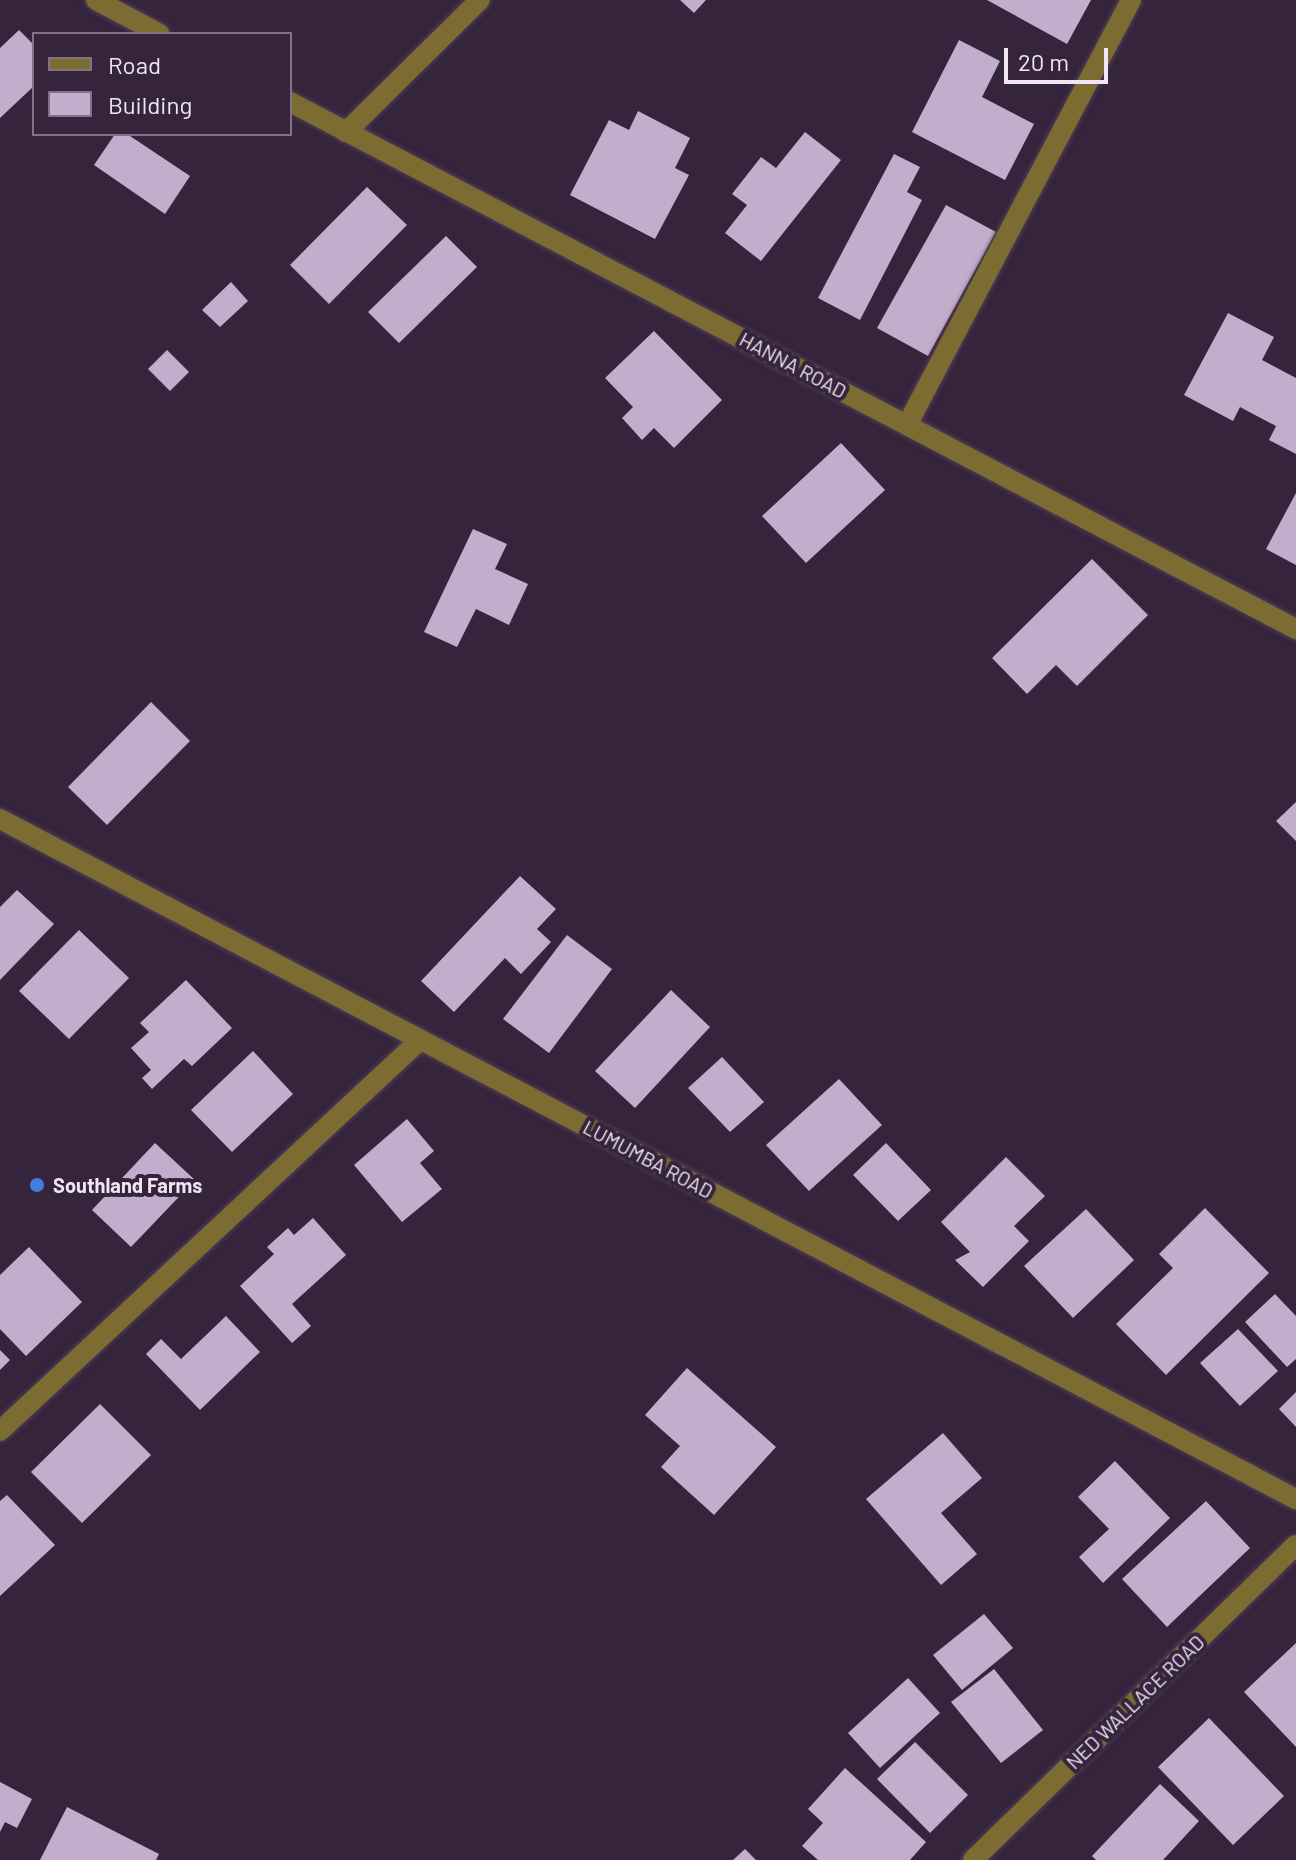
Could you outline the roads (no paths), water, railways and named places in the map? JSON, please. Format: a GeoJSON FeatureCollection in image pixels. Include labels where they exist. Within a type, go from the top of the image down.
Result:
{"type":"FeatureCollection","features":[{"type":"Feature","properties":{"kind":"street"},"geometry":{"type":"LineString","coordinates":[[96,0],[156,32]]}},
{"type":"Feature","properties":{"kind":"street"},"geometry":{"type":"LineString","coordinates":[[346,132],[480,0]]}},
{"type":"Feature","properties":{"kind":"street"},"geometry":{"type":"LineString","coordinates":[[907,425],[1131,0]]}},
{"type":"Feature","properties":{"kind":"street","name":"HANNA ROAD"},"geometry":{"type":"LineString","coordinates":[[292,103],[1296,629]]}},
{"type":"Feature","properties":{"kind":"street","name":"LUMUMBA ROAD"},"geometry":{"type":"LineString","coordinates":[[0,819],[1296,1499]]}},
{"type":"Feature","properties":{"kind":"street"},"geometry":{"type":"LineString","coordinates":[[0,1431],[420,1040]]}},
{"type":"Feature","properties":{"kind":"street","name":"NED WALLACE ROAD"},"geometry":{"type":"LineString","coordinates":[[973,1860],[1296,1545]]}},
{"type":"Feature","properties":{"kind":"place","name":"Southland Farms"},"geometry":{"type":"Point","coordinates":[37,1185]}}]}
